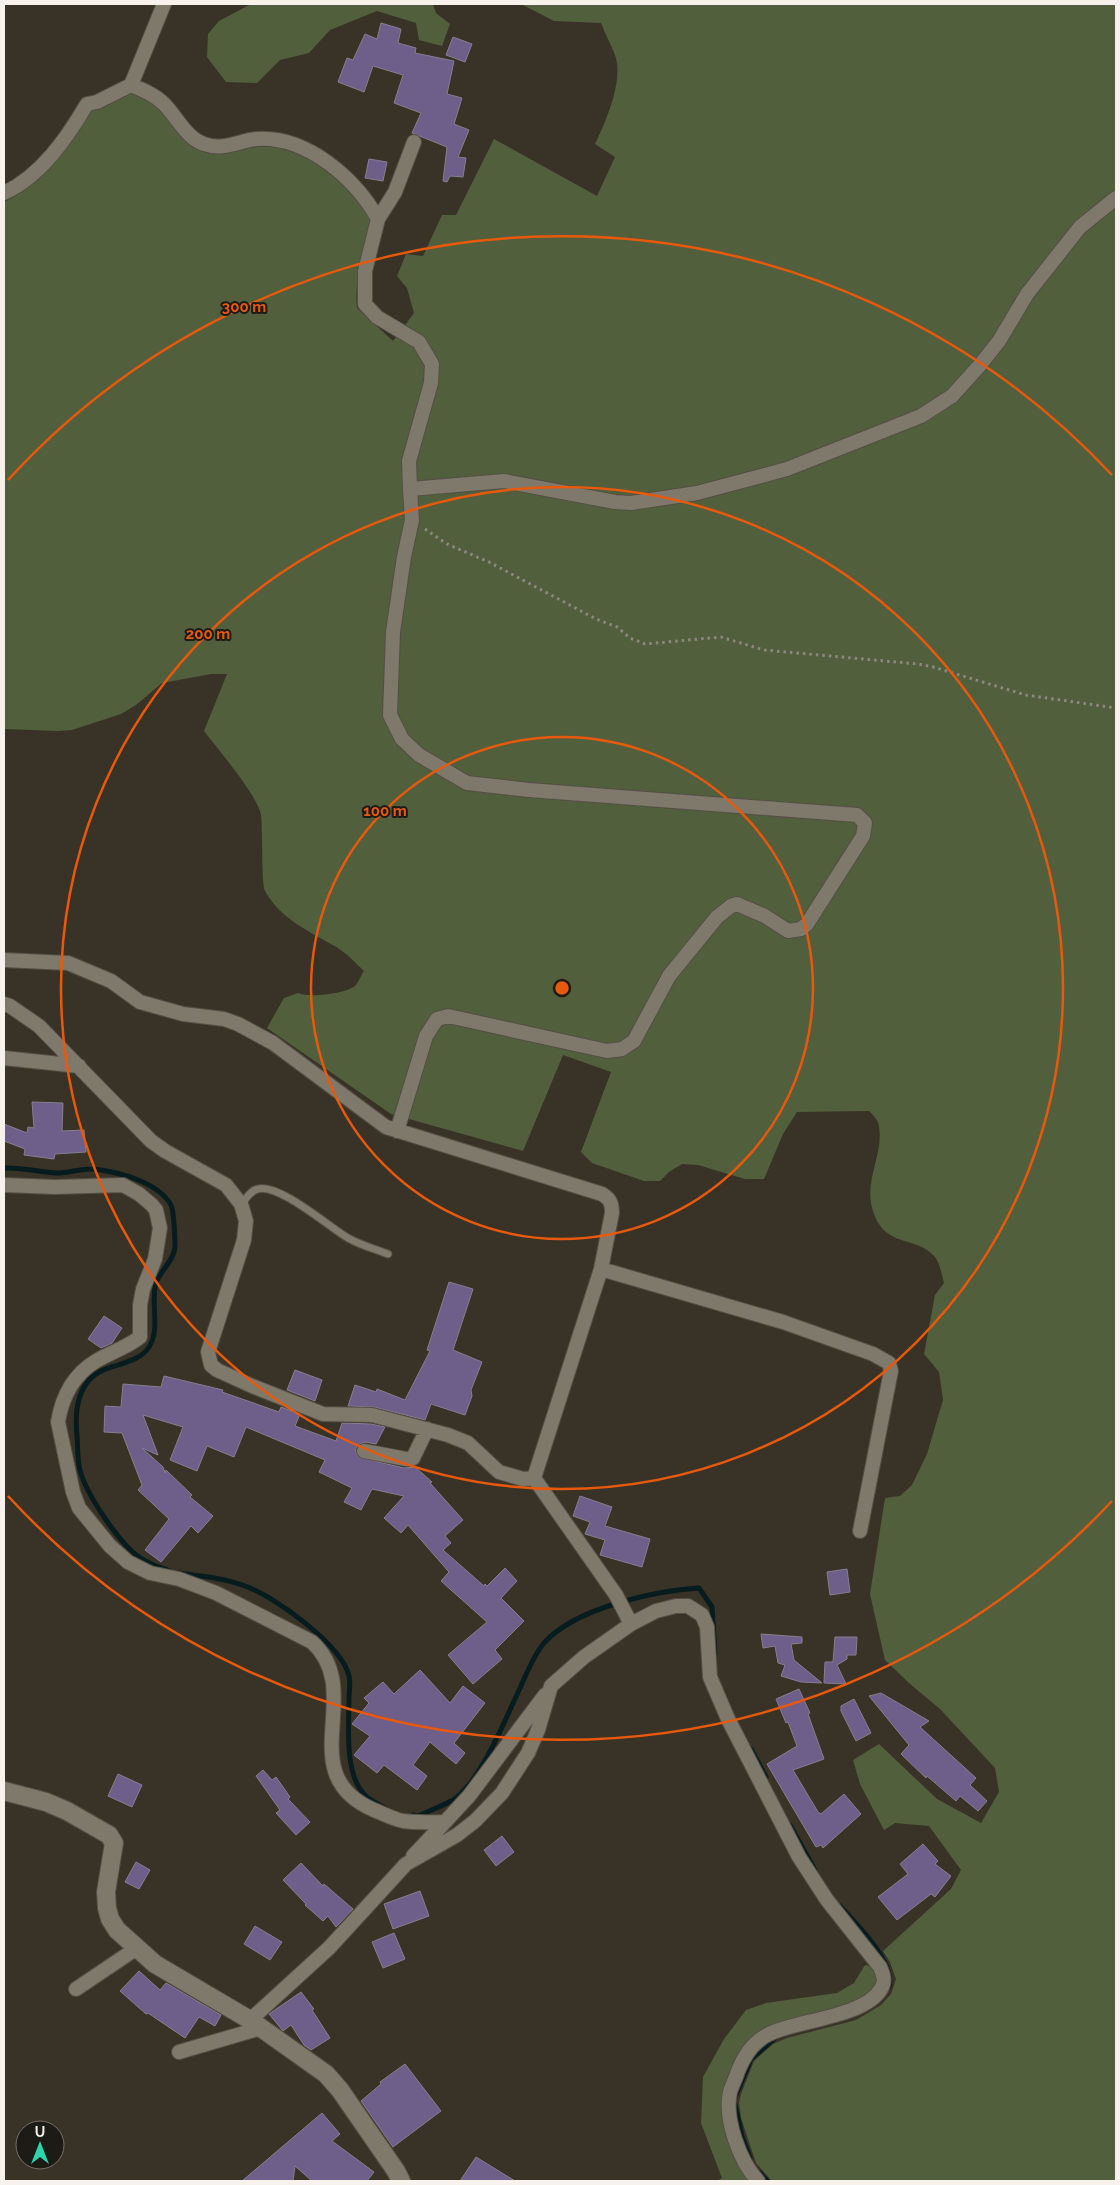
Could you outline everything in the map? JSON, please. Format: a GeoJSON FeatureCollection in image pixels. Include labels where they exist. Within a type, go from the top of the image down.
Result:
{"type":"FeatureCollection","features":[{"type":"Feature","properties":{"kind":"street"},"geometry":{"type":"LineString","coordinates":[[4,193],[15,188],[50,158],[88,104],[97,102],[131,85],[164,4]]}},
{"type":"Feature","properties":{"kind":"street"},"geometry":{"type":"LineString","coordinates":[[131,85],[150,93],[164,104],[189,135],[202,144],[217,147],[236,145],[253,139],[270,138],[307,150],[334,166],[352,183],[367,200],[378,219]]}},
{"type":"Feature","properties":{"kind":"street"},"geometry":{"type":"LineString","coordinates":[[397,1131],[426,1036],[437,1019],[448,1016],[606,1051],[622,1049],[634,1041],[669,976],[717,917],[731,906],[738,904],[765,916],[788,931],[801,929],[807,924],[863,836],[865,823],[856,815],[529,790],[467,783],[418,755],[402,739],[390,715],[393,632],[404,557],[412,520],[409,461],[431,383],[432,364],[419,342],[377,317],[365,304],[365,271],[378,219],[395,192],[414,142]]}},
{"type":"Feature","properties":{"kind":"street"},"geometry":{"type":"LineString","coordinates":[[410,489],[504,481],[615,502],[639,502],[697,493],[787,469],[921,416],[952,396],[980,365],[999,341],[1027,294],[1080,227],[1116,198]]}},
{"type":"Feature","properties":{"kind":"street"},"geometry":{"type":"LineString","coordinates":[[4,960],[68,963],[111,981],[140,1002],[183,1014],[224,1019],[238,1024],[273,1043],[386,1127],[602,1194],[609,1198],[612,1214],[601,1269],[534,1478]]}},
{"type":"Feature","properties":{"kind":"street"},"geometry":{"type":"LineString","coordinates":[[4,1004],[39,1026],[151,1141],[165,1151],[226,1185],[241,1204],[246,1221],[244,1240],[208,1352],[211,1365],[217,1370],[252,1386],[323,1414],[372,1415],[448,1435],[468,1443],[499,1472],[523,1479],[534,1478]]}},
{"type":"Feature","properties":{"kind":"street"},"geometry":{"type":"LineString","coordinates":[[4,1058],[79,1066]]}},
{"type":"Feature","properties":{"kind":"street"},"geometry":{"type":"LineString","coordinates":[[4,1185],[55,1187],[123,1185],[139,1194],[156,1210],[160,1228],[155,1260],[143,1289],[140,1305],[140,1337],[128,1346],[94,1362],[75,1380],[66,1392],[60,1411],[58,1422],[61,1438],[73,1492],[79,1508],[110,1546],[128,1562],[150,1573],[179,1580],[216,1593],[312,1642],[322,1651],[329,1665],[334,1692],[331,1755],[338,1783],[362,1805],[391,1818],[404,1821],[445,1822]]}},
{"type":"Feature","properties":{"kind":"street"},"geometry":{"type":"LineString","coordinates":[[601,1269],[783,1322],[873,1354],[889,1363],[891,1371],[860,1531]]}},
{"type":"Feature","properties":{"kind":"street"},"geometry":{"type":"LineString","coordinates":[[364,1452],[406,1459],[413,1458],[427,1429]]}},
{"type":"Feature","properties":{"kind":"street"},"geometry":{"type":"LineString","coordinates":[[534,1478],[616,1595],[632,1624]]}},
{"type":"Feature","properties":{"kind":"street"},"geometry":{"type":"LineString","coordinates":[[179,2052],[256,2024],[469,1796],[551,1686],[584,1657],[632,1624],[656,1611],[676,1606],[688,1606],[702,1615],[707,1627],[710,1677],[728,1719],[800,1857],[827,1900],[880,1967],[884,1979],[881,1989],[874,1997],[852,2010],[767,2034],[745,2055],[730,2091],[730,2120],[747,2169],[758,2181]]}},
{"type":"Feature","properties":{"kind":"street"},"geometry":{"type":"LineString","coordinates":[[406,1864],[457,1835],[475,1821],[502,1793],[528,1753],[538,1730],[551,1686]]}},
{"type":"Feature","properties":{"kind":"street"},"geometry":{"type":"LineString","coordinates":[[4,1791],[60,1808],[109,1835],[114,1843],[111,1871],[106,1892],[106,1908],[116,1930],[155,1964],[256,2024],[326,2074],[350,2105],[401,2181]]}},
{"type":"Feature","properties":{"kind":"street"},"geometry":{"type":"LineString","coordinates":[[76,1989],[137,1948]]}},
{"type":"Feature","properties":{"kind":"lane"},"geometry":{"type":"LineString","coordinates":[[241,1204],[257,1188],[267,1188],[294,1201],[350,1239],[388,1254]]}},
{"type":"Feature","properties":{"kind":"path"},"geometry":{"type":"LineString","coordinates":[[412,520],[447,544],[489,562],[596,619],[617,628],[630,638],[645,644],[721,637],[764,650],[934,667],[1026,695],[1116,708]]}},
{"type":"Feature","properties":{"kind":"green space"},"geometry":{"type":"Polygon","coordinates":[[[251,4],[433,4],[436,13],[450,24],[442,46],[419,40],[416,23],[377,11],[330,30],[309,53],[280,60],[257,83],[226,82],[207,57],[208,34],[219,21],[251,4]]]}},
{"type":"Feature","properties":{"kind":"green space"},"geometry":{"type":"Polygon","coordinates":[[[521,4],[1116,4],[1116,2181],[772,2181],[756,2163],[741,2118],[739,2103],[741,2094],[754,2061],[773,2044],[787,2038],[856,2020],[881,2005],[891,1994],[896,1979],[890,1962],[883,1951],[951,1889],[961,1870],[929,1826],[895,1823],[884,1830],[860,1784],[853,1760],[879,1744],[937,1799],[981,1823],[999,1792],[995,1768],[940,1709],[885,1660],[870,1594],[885,1498],[900,1496],[912,1485],[927,1454],[943,1400],[939,1372],[924,1354],[935,1295],[944,1283],[940,1266],[928,1250],[893,1236],[878,1223],[873,1211],[870,1189],[880,1137],[876,1118],[869,1111],[797,1112],[783,1134],[764,1179],[745,1179],[698,1165],[682,1164],[669,1172],[660,1181],[644,1181],[592,1163],[581,1152],[611,1072],[563,1055],[523,1151],[391,1114],[267,1028],[284,998],[298,993],[319,995],[345,991],[356,985],[364,971],[338,948],[288,918],[279,910],[265,891],[262,822],[258,807],[253,796],[204,731],[227,674],[211,674],[162,683],[136,705],[121,714],[72,730],[4,729],[4,202],[31,185],[54,163],[92,110],[99,109],[131,93],[152,103],[188,143],[201,151],[222,154],[257,147],[273,147],[307,158],[337,180],[350,193],[370,220],[358,275],[357,308],[393,341],[414,313],[407,288],[397,276],[406,254],[423,256],[442,215],[456,215],[494,139],[597,196],[615,157],[595,144],[616,88],[617,76],[615,55],[601,23],[554,21],[521,4]]]}},
{"type":"Feature","properties":{"kind":"green space"},"geometry":{"type":"Polygon","coordinates":[[[865,1965],[878,1968],[879,1987],[851,2008],[766,2032],[726,2103],[754,2181],[717,2181],[722,2178],[701,2123],[703,2077],[724,2039],[746,2010],[766,2003],[837,1993],[854,1983],[865,1965]]]}},
{"type":"Feature","properties":{"kind":"building"},"geometry":{"type":"Polygon","coordinates":[[[381,23],[401,29],[398,43],[416,48],[415,53],[454,61],[447,94],[462,98],[454,124],[469,130],[458,157],[466,158],[463,177],[450,176],[447,182],[443,181],[447,147],[412,133],[421,113],[394,103],[403,75],[373,66],[364,92],[338,82],[347,58],[353,60],[365,34],[377,39],[381,23]]]}},
{"type":"Feature","properties":{"kind":"building"},"geometry":{"type":"Polygon","coordinates":[[[453,37],[472,44],[465,62],[446,55],[453,37]]]}},
{"type":"Feature","properties":{"kind":"building"},"geometry":{"type":"Polygon","coordinates":[[[369,159],[387,162],[383,181],[365,178],[369,159]]]}},
{"type":"Feature","properties":{"kind":"building"},"geometry":{"type":"Polygon","coordinates":[[[32,1102],[63,1103],[62,1131],[84,1130],[86,1152],[55,1154],[54,1159],[24,1155],[25,1149],[4,1141],[4,1124],[27,1133],[28,1127],[34,1128],[32,1102]]]}},
{"type":"Feature","properties":{"kind":"building"},"geometry":{"type":"Polygon","coordinates":[[[449,1282],[473,1289],[453,1350],[482,1362],[471,1390],[472,1396],[465,1415],[431,1404],[425,1420],[374,1407],[348,1406],[355,1385],[376,1392],[377,1389],[405,1400],[430,1351],[427,1350],[449,1282]]]}},
{"type":"Feature","properties":{"kind":"building"},"geometry":{"type":"Polygon","coordinates":[[[104,1316],[122,1328],[112,1343],[101,1348],[88,1339],[104,1316]]]}},
{"type":"Feature","properties":{"kind":"building"},"geometry":{"type":"Polygon","coordinates":[[[295,1370],[322,1380],[315,1401],[287,1390],[295,1370]]]}},
{"type":"Feature","properties":{"kind":"building"},"geometry":{"type":"Polygon","coordinates":[[[164,1376],[223,1390],[222,1392],[279,1412],[281,1407],[300,1414],[295,1426],[336,1441],[342,1423],[371,1424],[385,1427],[376,1444],[365,1442],[358,1445],[355,1450],[358,1457],[404,1468],[415,1467],[432,1482],[430,1483],[463,1520],[445,1536],[451,1543],[443,1550],[484,1586],[485,1584],[487,1586],[505,1568],[517,1581],[501,1598],[524,1621],[495,1650],[502,1659],[473,1684],[448,1655],[487,1622],[441,1581],[449,1572],[408,1525],[401,1533],[384,1518],[404,1496],[372,1489],[361,1510],[344,1502],[352,1488],[319,1472],[325,1460],[246,1427],[234,1457],[207,1446],[197,1471],[170,1460],[183,1427],[143,1415],[158,1455],[142,1448],[163,1467],[165,1473],[166,1470],[192,1495],[190,1497],[213,1516],[198,1533],[191,1526],[161,1562],[145,1550],[169,1519],[138,1490],[142,1485],[122,1433],[104,1432],[105,1406],[121,1407],[123,1384],[161,1387],[164,1376]]]}},
{"type":"Feature","properties":{"kind":"building"},"geometry":{"type":"Polygon","coordinates":[[[580,1496],[612,1507],[605,1526],[650,1539],[642,1567],[600,1555],[605,1540],[585,1534],[590,1522],[573,1516],[580,1496]]]}},
{"type":"Feature","properties":{"kind":"building"},"geometry":{"type":"Polygon","coordinates":[[[847,1569],[850,1592],[830,1595],[827,1572],[847,1569]]]}},
{"type":"Feature","properties":{"kind":"building"},"geometry":{"type":"Polygon","coordinates":[[[761,1634],[802,1637],[802,1643],[791,1644],[794,1660],[822,1683],[801,1682],[781,1676],[785,1665],[778,1663],[775,1646],[763,1648],[761,1634]]]}},
{"type":"Feature","properties":{"kind":"building"},"geometry":{"type":"Polygon","coordinates":[[[835,1637],[857,1637],[856,1655],[847,1655],[847,1659],[837,1665],[846,1684],[824,1683],[825,1662],[833,1662],[835,1637]]]}},
{"type":"Feature","properties":{"kind":"building"},"geometry":{"type":"Polygon","coordinates":[[[420,1670],[450,1703],[463,1686],[485,1703],[454,1743],[465,1753],[456,1764],[430,1742],[413,1765],[427,1776],[417,1790],[384,1765],[377,1773],[354,1755],[370,1736],[352,1724],[369,1703],[364,1698],[383,1682],[394,1694],[420,1670]]]}},
{"type":"Feature","properties":{"kind":"building"},"geometry":{"type":"Polygon","coordinates":[[[799,1689],[810,1713],[808,1714],[824,1759],[793,1770],[821,1814],[844,1794],[861,1814],[823,1848],[821,1845],[816,1847],[767,1764],[797,1746],[788,1722],[786,1723],[776,1699],[799,1689]]]}},
{"type":"Feature","properties":{"kind":"building"},"geometry":{"type":"Polygon","coordinates":[[[881,1693],[929,1721],[920,1727],[976,1778],[970,1785],[987,1801],[978,1811],[960,1796],[956,1801],[927,1776],[926,1778],[901,1754],[909,1745],[869,1696],[881,1693]]]}},
{"type":"Feature","properties":{"kind":"building"},"geometry":{"type":"Polygon","coordinates":[[[854,1699],[871,1733],[856,1741],[841,1711],[841,1706],[854,1699]]]}},
{"type":"Feature","properties":{"kind":"building"},"geometry":{"type":"Polygon","coordinates":[[[263,1770],[272,1780],[276,1777],[290,1797],[288,1799],[310,1822],[296,1835],[276,1813],[280,1810],[256,1776],[263,1770]]]}},
{"type":"Feature","properties":{"kind":"building"},"geometry":{"type":"Polygon","coordinates":[[[118,1774],[142,1785],[132,1807],[108,1796],[118,1774]]]}},
{"type":"Feature","properties":{"kind":"building"},"geometry":{"type":"Polygon","coordinates":[[[502,1836],[514,1852],[496,1866],[484,1850],[502,1836]]]}},
{"type":"Feature","properties":{"kind":"building"},"geometry":{"type":"Polygon","coordinates":[[[923,1844],[938,1861],[935,1864],[951,1876],[935,1897],[931,1894],[897,1920],[878,1897],[908,1874],[900,1864],[923,1844]]]}},
{"type":"Feature","properties":{"kind":"building"},"geometry":{"type":"Polygon","coordinates":[[[136,1862],[150,1870],[139,1889],[125,1882],[136,1862]]]}},
{"type":"Feature","properties":{"kind":"building"},"geometry":{"type":"Polygon","coordinates":[[[301,1863],[323,1886],[324,1884],[353,1909],[336,1927],[328,1916],[323,1921],[305,1905],[283,1880],[301,1863]]]}},
{"type":"Feature","properties":{"kind":"building"},"geometry":{"type":"Polygon","coordinates":[[[420,1891],[429,1916],[393,1929],[384,1904],[420,1891]]]}},
{"type":"Feature","properties":{"kind":"building"},"geometry":{"type":"Polygon","coordinates":[[[255,1926],[282,1942],[270,1960],[244,1944],[255,1926]]]}},
{"type":"Feature","properties":{"kind":"building"},"geometry":{"type":"Polygon","coordinates":[[[394,1933],[405,1959],[383,1968],[372,1942],[394,1933]]]}},
{"type":"Feature","properties":{"kind":"building"},"geometry":{"type":"Polygon","coordinates":[[[139,1971],[160,1990],[166,1983],[221,2015],[215,2026],[199,2017],[185,2038],[148,2013],[146,2014],[120,1991],[139,1971]]]}},
{"type":"Feature","properties":{"kind":"building"},"geometry":{"type":"Polygon","coordinates":[[[301,1992],[314,2009],[312,2010],[330,2038],[311,2050],[304,2045],[291,2025],[283,2031],[269,2014],[301,1992]]]}},
{"type":"Feature","properties":{"kind":"building"},"geometry":{"type":"Polygon","coordinates":[[[405,2064],[441,2111],[393,2147],[361,2101],[381,2084],[380,2082],[405,2064]]]}},
{"type":"Feature","properties":{"kind":"building"},"geometry":{"type":"Polygon","coordinates":[[[322,2113],[340,2134],[332,2141],[374,2172],[367,2181],[312,2181],[295,2166],[293,2181],[242,2181],[322,2113]]]}},
{"type":"Feature","properties":{"kind":"building"},"geometry":{"type":"Polygon","coordinates":[[[476,2157],[515,2181],[460,2181],[476,2157]]]}},
{"type":"Feature","properties":{"kind":"waterway"},"geometry":{"type":"LineString","coordinates":[[4,1168],[57,1173],[94,1169],[115,1173],[148,1184],[165,1197],[171,1205],[174,1219],[175,1247],[170,1261],[156,1283],[154,1291],[155,1324],[149,1347],[137,1358],[104,1370],[90,1379],[79,1399],[76,1421],[78,1458],[83,1480],[104,1517],[122,1541],[139,1557],[146,1562],[170,1571]]}},
{"type":"Feature","properties":{"kind":"waterway"},"geometry":{"type":"LineString","coordinates":[[178,1573],[229,1581],[258,1591],[305,1623],[334,1650],[344,1664],[350,1678],[348,1735],[353,1774],[364,1794],[386,1809]]}},
{"type":"Feature","properties":{"kind":"waterway"},"geometry":{"type":"LineString","coordinates":[[413,1815],[418,1816],[453,1800],[473,1779],[492,1748],[537,1653],[544,1643],[575,1620],[595,1611],[638,1597],[699,1588],[712,1607],[715,1654]]}},
{"type":"Feature","properties":{"kind":"waterway"},"geometry":{"type":"LineString","coordinates":[[751,1749],[766,1777]]}},
{"type":"Feature","properties":{"kind":"waterway"},"geometry":{"type":"LineString","coordinates":[[790,1825],[815,1870]]}},
{"type":"Feature","properties":{"kind":"waterway"},"geometry":{"type":"LineString","coordinates":[[840,1906],[881,1955],[890,1977],[889,1987]]}},
{"type":"Feature","properties":{"kind":"waterway"},"geometry":{"type":"LineString","coordinates":[[736,2095],[751,2059],[775,2038]]}},
{"type":"Feature","properties":{"kind":"waterway"},"geometry":{"type":"LineString","coordinates":[[735,2104],[742,2136],[750,2158]]}},
{"type":"Feature","properties":{"kind":"waterway"},"geometry":{"type":"LineString","coordinates":[[760,2173],[767,2181]]}}]}
